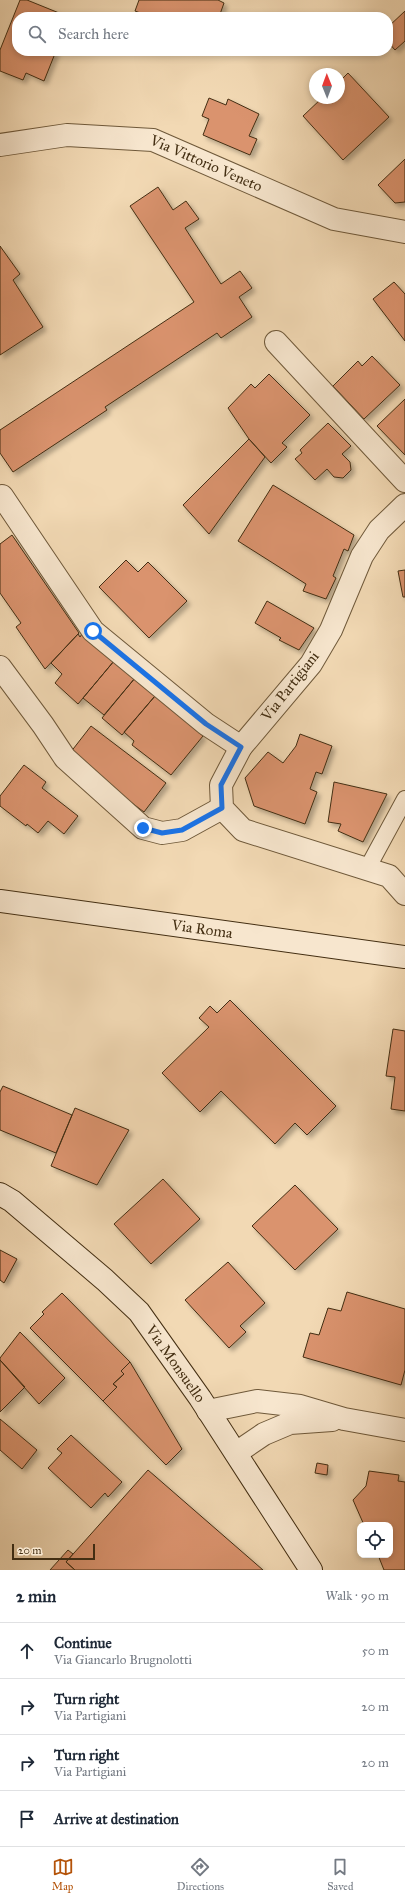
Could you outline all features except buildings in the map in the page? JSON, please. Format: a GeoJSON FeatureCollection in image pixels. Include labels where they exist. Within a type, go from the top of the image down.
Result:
{"type":"FeatureCollection","features":[{"type":"Feature","properties":{"kind":"street","name":"Via Vittorio Veneto"},"geometry":{"type":"LineString","coordinates":[[0,146],[67,135],[153,140],[334,219],[405,232]]}},
{"type":"Feature","properties":{"kind":"street"},"geometry":{"type":"LineString","coordinates":[[276,342],[405,481]]}},
{"type":"Feature","properties":{"kind":"street"},"geometry":{"type":"LineString","coordinates":[[2,496],[93,631],[206,724],[241,747]]}},
{"type":"Feature","properties":{"kind":"street","name":"Via Partigiani"},"geometry":{"type":"LineString","coordinates":[[222,808],[221,785],[241,747],[311,664],[331,630],[362,556],[378,530],[405,505]]}},
{"type":"Feature","properties":{"kind":"street"},"geometry":{"type":"LineString","coordinates":[[0,667],[43,725],[65,758],[143,828],[162,833],[182,830],[222,808],[243,830],[389,876],[405,894]]}},
{"type":"Feature","properties":{"kind":"street","name":"Via Roma"},"geometry":{"type":"LineString","coordinates":[[0,900],[405,957]]}},
{"type":"Feature","properties":{"kind":"street","name":"Via Monsuello"},"geometry":{"type":"LineString","coordinates":[[0,1194],[12,1200],[105,1280],[139,1312],[178,1366],[311,1570]]}},
{"type":"Feature","properties":{"kind":"street"},"geometry":{"type":"LineString","coordinates":[[208,1411],[256,1401],[300,1406],[344,1419],[405,1430]]}},
{"type":"Feature","properties":{"kind":"street"},"geometry":{"type":"LineString","coordinates":[[236,1453],[264,1434],[290,1424],[344,1419]]}},
{"type":"Feature","properties":{"kind":"lane"},"geometry":{"type":"LineString","coordinates":[[367,869],[405,799]]}},
{"type":"Feature","properties":{"kind":"route"},"geometry":{"type":"LineString","coordinates":[[93,631],[206,724],[241,747],[221,785],[222,808],[182,830],[162,833],[143,828]]}}]}
